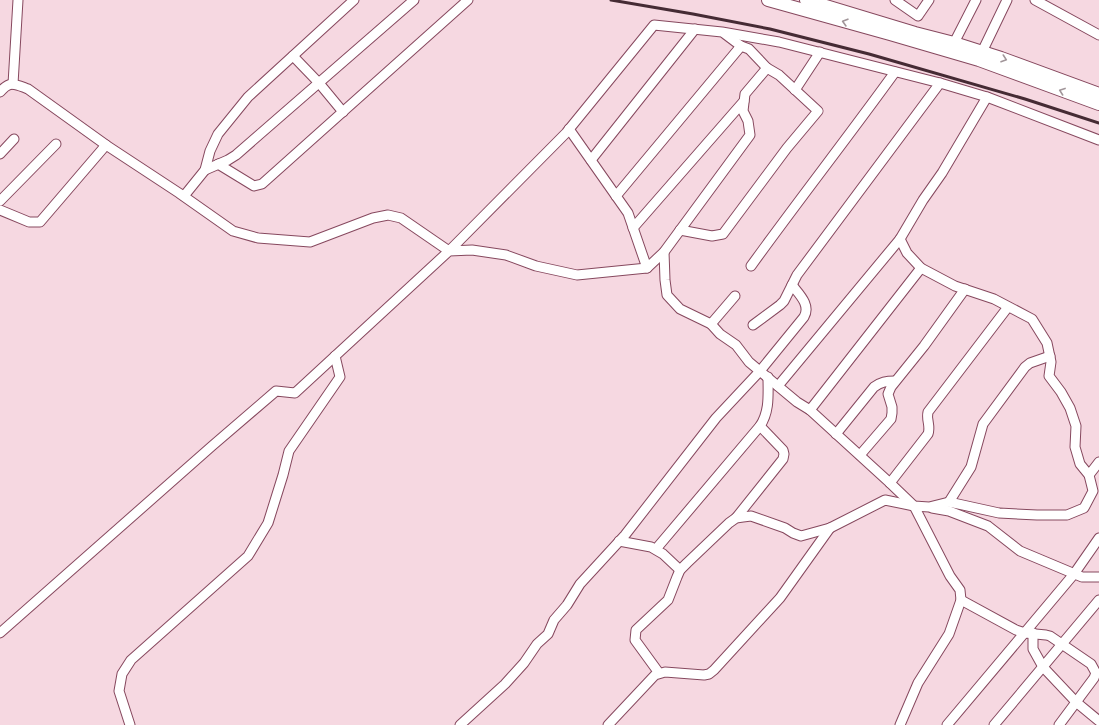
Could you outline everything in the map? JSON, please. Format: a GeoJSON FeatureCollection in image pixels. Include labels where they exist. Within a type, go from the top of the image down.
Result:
{"type":"FeatureCollection","features":[{"type":"Feature","properties":{"kind":"street"},"geometry":{"type":"LineString","coordinates":[[13,84],[18,0]]}},
{"type":"Feature","properties":{"kind":"street"},"geometry":{"type":"LineString","coordinates":[[184,196],[205,170],[210,151],[218,134],[248,97],[354,0]]}},
{"type":"Feature","properties":{"kind":"street"},"geometry":{"type":"LineString","coordinates":[[205,170],[228,160],[236,154],[414,0]]}},
{"type":"Feature","properties":{"kind":"street"},"geometry":{"type":"LineString","coordinates":[[218,164],[254,186],[262,184],[468,0]]}},
{"type":"Feature","properties":{"kind":"street"},"geometry":{"type":"LineString","coordinates":[[768,0],[979,60],[1099,104]]}},
{"type":"Feature","properties":{"kind":"street"},"geometry":{"type":"LineString","coordinates":[[806,0],[915,33],[954,43],[1099,94]]}},
{"type":"Feature","properties":{"kind":"street"},"geometry":{"type":"LineString","coordinates":[[895,0],[918,16]]}},
{"type":"Feature","properties":{"kind":"street"},"geometry":{"type":"LineString","coordinates":[[915,33],[918,16],[929,0]]}},
{"type":"Feature","properties":{"kind":"street"},"geometry":{"type":"LineString","coordinates":[[954,43],[976,0]]}},
{"type":"Feature","properties":{"kind":"street"},"geometry":{"type":"LineString","coordinates":[[982,52],[1007,0]]}},
{"type":"Feature","properties":{"kind":"street"},"geometry":{"type":"LineString","coordinates":[[1035,0],[1099,35]]}},
{"type":"Feature","properties":{"kind":"street"},"geometry":{"type":"LineString","coordinates":[[0,633],[276,391],[295,393],[449,251],[569,130],[654,25],[722,32],[779,42],[940,83],[987,97],[1099,140]]}},
{"type":"Feature","properties":{"kind":"street"},"geometry":{"type":"LineString","coordinates":[[591,160],[695,29]]}},
{"type":"Feature","properties":{"kind":"street"},"geometry":{"type":"LineString","coordinates":[[680,230],[712,236],[723,234],[787,148],[818,111],[779,75],[767,68],[749,49],[741,46],[722,32]]}},
{"type":"Feature","properties":{"kind":"street"},"geometry":{"type":"LineString","coordinates":[[616,196],[741,46]]}},
{"type":"Feature","properties":{"kind":"street"},"geometry":{"type":"LineString","coordinates":[[795,90],[820,52]]}},
{"type":"Feature","properties":{"kind":"street"},"geometry":{"type":"LineString","coordinates":[[293,56],[319,83],[343,112]]}},
{"type":"Feature","properties":{"kind":"street"},"geometry":{"type":"LineString","coordinates":[[0,92],[6,86],[13,84],[28,89],[106,145],[184,196],[233,231],[258,238],[310,242],[373,218],[388,215],[401,218],[449,251],[472,250],[506,256],[536,266],[578,275],[647,268],[664,252],[750,135],[748,121],[743,111],[745,94],[767,68]]}},
{"type":"Feature","properties":{"kind":"street"},"geometry":{"type":"LineString","coordinates":[[751,266],[895,72]]}},
{"type":"Feature","properties":{"kind":"street"},"geometry":{"type":"LineString","coordinates":[[753,325],[784,301],[798,275],[940,83]]}},
{"type":"Feature","properties":{"kind":"street"},"geometry":{"type":"LineString","coordinates":[[778,386],[900,239],[923,200],[942,173],[987,97]]}},
{"type":"Feature","properties":{"kind":"street"},"geometry":{"type":"LineString","coordinates":[[633,228],[744,101]]}},
{"type":"Feature","properties":{"kind":"street"},"geometry":{"type":"LineString","coordinates":[[569,130],[628,213],[647,268]]}},
{"type":"Feature","properties":{"kind":"street"},"geometry":{"type":"LineString","coordinates":[[0,154],[14,139]]}},
{"type":"Feature","properties":{"kind":"street"},"geometry":{"type":"LineString","coordinates":[[0,201],[56,144]]}},
{"type":"Feature","properties":{"kind":"street"},"geometry":{"type":"LineString","coordinates":[[0,210],[29,222],[40,222],[106,145]]}},
{"type":"Feature","properties":{"kind":"street"},"geometry":{"type":"LineString","coordinates":[[900,239],[907,253],[922,268],[955,286],[994,299],[1032,319],[1047,343],[1051,362],[1049,376],[1061,392],[1070,408],[1076,426],[1075,447],[1080,464],[1089,474],[1093,491],[1084,508],[1067,514],[1037,515],[999,513],[949,502],[929,507]]}},
{"type":"Feature","properties":{"kind":"street"},"geometry":{"type":"LineString","coordinates":[[664,252],[667,295],[680,309],[711,324],[720,334],[736,346],[749,362],[797,402],[810,410],[914,506],[950,576],[960,590],[961,600],[949,634],[918,683],[900,725]]}},
{"type":"Feature","properties":{"kind":"street"},"geometry":{"type":"LineString","coordinates":[[810,410],[922,268]]}},
{"type":"Feature","properties":{"kind":"street"},"geometry":{"type":"LineString","coordinates":[[460,725],[505,684],[524,663],[537,644],[548,634],[554,620],[567,605],[580,584],[625,534],[716,418],[760,371],[804,317],[807,312],[806,306],[792,285]]}},
{"type":"Feature","properties":{"kind":"street"},"geometry":{"type":"LineString","coordinates":[[860,455],[891,419],[892,406],[888,394],[890,387],[924,346],[965,289]]}},
{"type":"Feature","properties":{"kind":"street"},"geometry":{"type":"LineString","coordinates":[[711,324],[735,296]]}},
{"type":"Feature","properties":{"kind":"street"},"geometry":{"type":"LineString","coordinates":[[890,483],[928,434],[930,428],[927,417],[928,412],[1008,307]]}},
{"type":"Feature","properties":{"kind":"street"},"geometry":{"type":"LineString","coordinates":[[130,725],[119,691],[122,674],[131,660],[248,556],[268,523],[289,451],[340,376],[335,356]]}},
{"type":"Feature","properties":{"kind":"street"},"geometry":{"type":"LineString","coordinates":[[949,502],[971,467],[980,430],[986,420],[1025,367],[1030,363],[1050,356]]}},
{"type":"Feature","properties":{"kind":"street"},"geometry":{"type":"LineString","coordinates":[[656,550],[764,420],[767,412],[768,377]]}},
{"type":"Feature","properties":{"kind":"street"},"geometry":{"type":"LineString","coordinates":[[836,434],[874,387],[884,381],[895,381]]}},
{"type":"Feature","properties":{"kind":"street"},"geometry":{"type":"LineString","coordinates":[[659,673],[635,640],[635,633],[640,626],[668,600],[680,570],[736,518],[783,459],[783,450],[760,426]]}},
{"type":"Feature","properties":{"kind":"street"},"geometry":{"type":"LineString","coordinates":[[1089,474],[1098,465]]}},
{"type":"Feature","properties":{"kind":"street"},"geometry":{"type":"LineString","coordinates":[[736,518],[751,516],[785,528],[801,536],[830,528],[885,500],[914,506],[929,507],[949,511],[988,526],[1020,551],[1074,574],[1082,577],[1099,578]]}},
{"type":"Feature","properties":{"kind":"street"},"geometry":{"type":"LineString","coordinates":[[608,725],[655,675],[665,672],[704,675],[709,674],[714,670],[780,598],[830,528]]}},
{"type":"Feature","properties":{"kind":"street"},"geometry":{"type":"LineString","coordinates":[[947,725],[1029,633],[1074,574],[1099,538]]}},
{"type":"Feature","properties":{"kind":"street"},"geometry":{"type":"LineString","coordinates":[[619,541],[651,547],[680,570]]}},
{"type":"Feature","properties":{"kind":"street"},"geometry":{"type":"LineString","coordinates":[[961,600],[1016,630],[1046,635],[1091,664],[1096,673],[1094,678],[1059,725]]}},
{"type":"Feature","properties":{"kind":"street"},"geometry":{"type":"LineString","coordinates":[[994,725],[1099,600]]}},
{"type":"Feature","properties":{"kind":"street"},"geometry":{"type":"LineString","coordinates":[[1029,633],[1034,653],[1043,667],[1076,702],[1099,721]]}},
{"type":"Feature","properties":{"kind":"railway"},"geometry":{"type":"LineString","coordinates":[[611,0],[770,29],[869,54],[1025,99],[1099,123]]}}]}
